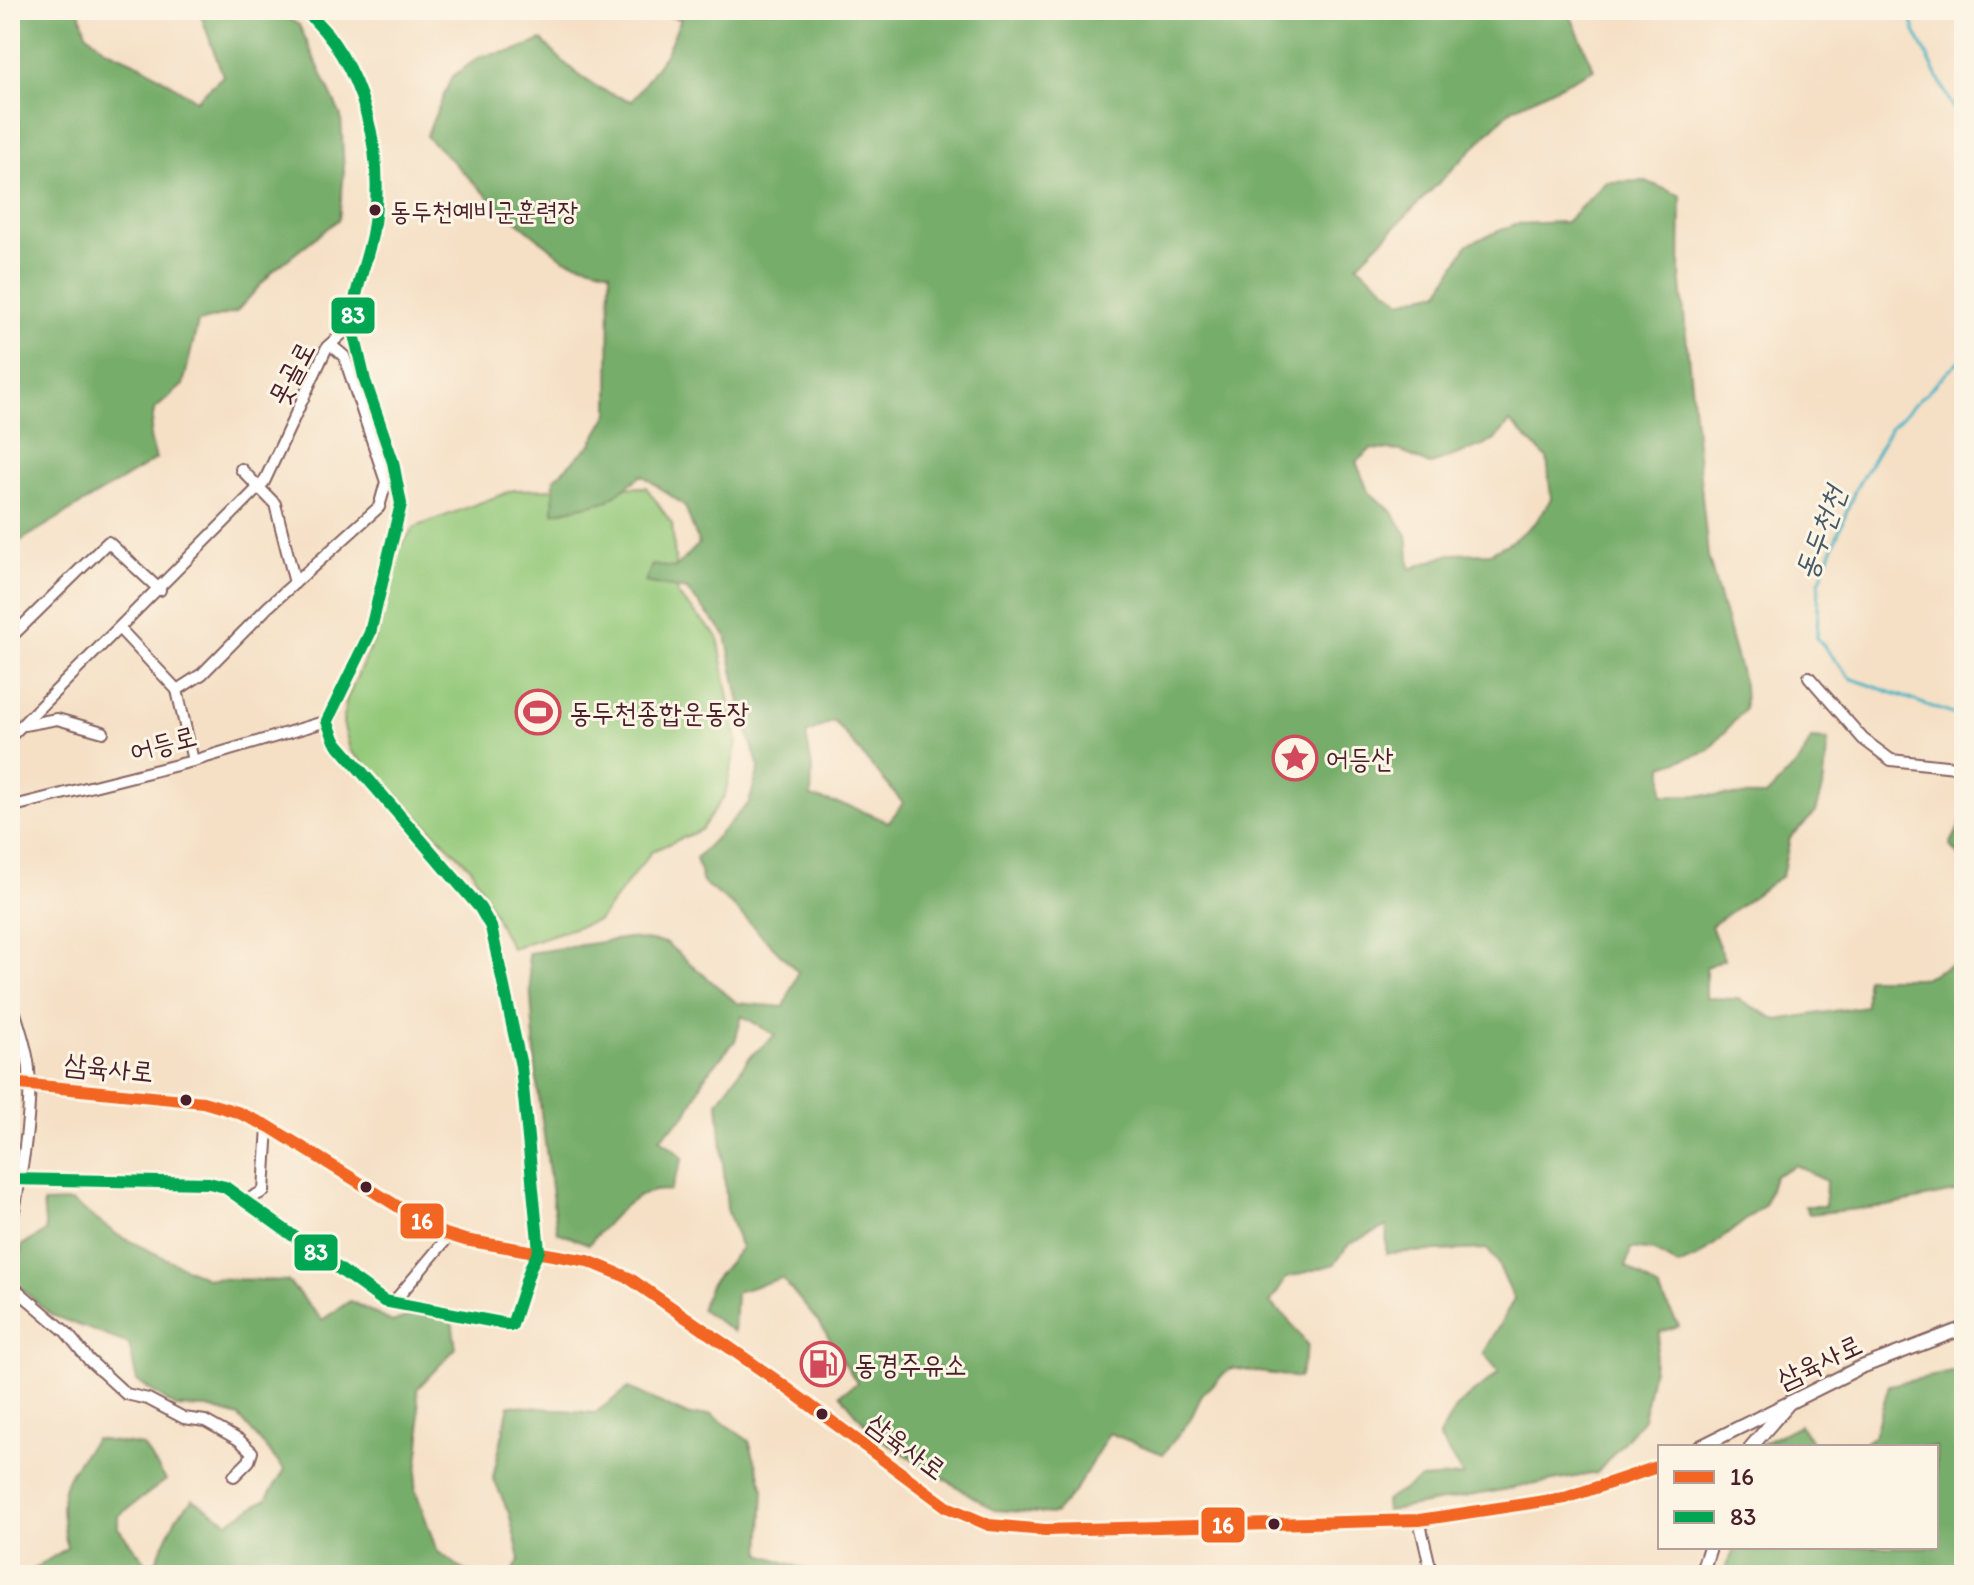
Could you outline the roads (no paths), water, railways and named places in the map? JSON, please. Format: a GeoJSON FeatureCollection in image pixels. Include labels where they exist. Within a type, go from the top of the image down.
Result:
{"type":"FeatureCollection","features":[{"type":"Feature","properties":{"kind":"main road","name":"삼육사로"},"geometry":{"type":"LineString","coordinates":[[10,1083],[203,1102],[268,1126],[449,1236],[588,1261],[629,1278],[776,1380],[947,1507],[975,1521],[1045,1530],[1419,1520],[1565,1498],[1656,1469]]}},
{"type":"Feature","properties":{"kind":"main road","name":"삼육사로"},"geometry":{"type":"LineString","coordinates":[[1714,1444],[1791,1400],[1872,1362],[1964,1328]]}},
{"type":"Feature","properties":{"kind":"main road"},"geometry":{"type":"LineString","coordinates":[[1753,1445],[1791,1400]]}},
{"type":"Feature","properties":{"kind":"main road"},"geometry":{"type":"LineString","coordinates":[[1701,1575],[1709,1549]]}},
{"type":"Feature","properties":{"kind":"street","name":"못골로"},"geometry":{"type":"LineString","coordinates":[[10,737],[160,590],[260,486],[331,345],[352,325],[352,307],[372,234],[375,196],[371,132],[353,76],[328,31],[304,10]]}},
{"type":"Feature","properties":{"kind":"street"},"geometry":{"type":"LineString","coordinates":[[15,1180],[209,1183],[247,1200],[392,1304],[512,1325],[539,1251],[521,1066],[491,927],[480,908],[335,741],[327,721],[370,633],[401,504],[393,462],[365,381],[352,325]]}},
{"type":"Feature","properties":{"kind":"street"},"geometry":{"type":"LineString","coordinates":[[177,690],[202,674],[379,507],[385,496],[386,482],[344,356],[331,345]]}},
{"type":"Feature","properties":{"kind":"street"},"geometry":{"type":"LineString","coordinates":[[241,469],[275,504],[295,583]]}},
{"type":"Feature","properties":{"kind":"street"},"geometry":{"type":"LineString","coordinates":[[10,638],[108,542],[160,590]]}},
{"type":"Feature","properties":{"kind":"street"},"geometry":{"type":"LineString","coordinates":[[120,629],[177,690],[193,761]]}},
{"type":"Feature","properties":{"kind":"street"},"geometry":{"type":"LineString","coordinates":[[1809,677],[1863,739],[1891,760],[1964,768]]}},
{"type":"Feature","properties":{"kind":"street"},"geometry":{"type":"LineString","coordinates":[[22,725],[57,719],[103,732]]}},
{"type":"Feature","properties":{"kind":"street","name":"어등로"},"geometry":{"type":"LineString","coordinates":[[10,807],[193,761],[327,721]]}},
{"type":"Feature","properties":{"kind":"street"},"geometry":{"type":"LineString","coordinates":[[10,996],[26,1055],[29,1083],[10,1231]]}},
{"type":"Feature","properties":{"kind":"street"},"geometry":{"type":"LineString","coordinates":[[247,1200],[264,1191],[268,1126]]}},
{"type":"Feature","properties":{"kind":"street"},"geometry":{"type":"LineString","coordinates":[[392,1304],[449,1236]]}},
{"type":"Feature","properties":{"kind":"street"},"geometry":{"type":"LineString","coordinates":[[10,1284],[66,1332],[89,1360],[126,1394],[148,1399],[184,1418],[205,1421],[239,1440],[252,1452],[249,1461],[234,1476]]}},
{"type":"Feature","properties":{"kind":"street"},"geometry":{"type":"LineString","coordinates":[[1419,1520],[1432,1575]]}},
{"type":"Feature","properties":{"kind":"waterway","name":"동두천천"},"geometry":{"type":"LineString","coordinates":[[1909,10],[1915,31],[1964,130]]}},
{"type":"Feature","properties":{"kind":"waterway","name":"동두천천"},"geometry":{"type":"LineString","coordinates":[[1964,356],[1891,427],[1855,490],[1819,582],[1817,638],[1850,678],[1964,718]]}},
{"type":"Feature","properties":{"kind":"place","name":"동두천예비군훈련장"},"geometry":{"type":"Point","coordinates":[375,210]}},
{"type":"Feature","properties":{"kind":"place","name":"동두천종합운동장"},"geometry":{"type":"Point","coordinates":[538,712]}},
{"type":"Feature","properties":{"kind":"place","name":"어등산"},"geometry":{"type":"Point","coordinates":[1295,758]}},
{"type":"Feature","properties":{"kind":"place","name":"동경주유소"},"geometry":{"type":"Point","coordinates":[823,1364]}}]}
